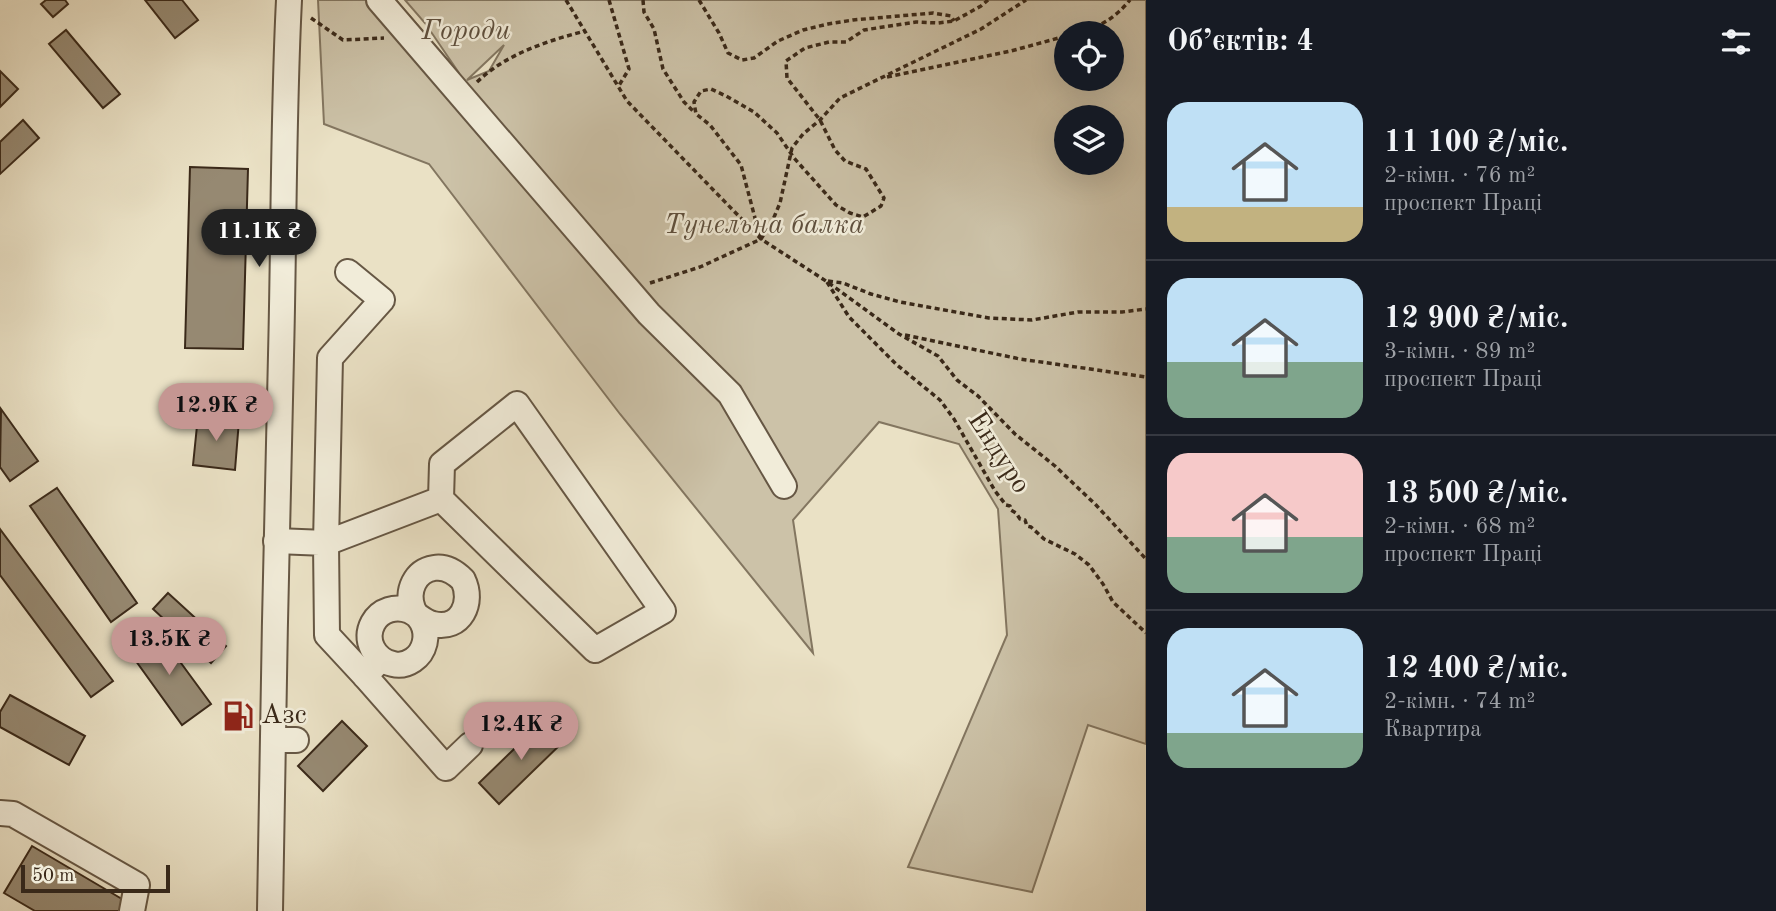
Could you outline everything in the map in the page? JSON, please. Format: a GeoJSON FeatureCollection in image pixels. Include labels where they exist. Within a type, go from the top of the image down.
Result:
{"type":"FeatureCollection","features":[{"type":"Feature","properties":{"kind":"street"},"geometry":{"type":"LineString","coordinates":[[270,911],[285,740],[276,541],[289,0]]}},
{"type":"Feature","properties":{"kind":"street"},"geometry":{"type":"LineString","coordinates":[[379,0],[649,314],[730,394],[784,486]]}},
{"type":"Feature","properties":{"kind":"street"},"geometry":{"type":"LineString","coordinates":[[348,272],[382,300],[330,358],[327,635],[373,668],[446,768],[470,745]]}},
{"type":"Feature","properties":{"kind":"street"},"geometry":{"type":"LineString","coordinates":[[517,404],[663,611],[595,650],[441,499],[442,464],[517,404]]}},
{"type":"Feature","properties":{"kind":"street"},"geometry":{"type":"LineString","coordinates":[[276,541],[326,542],[441,499]]}},
{"type":"Feature","properties":{"kind":"street"},"geometry":{"type":"LineString","coordinates":[[400,608],[416,615],[425,632],[425,642],[416,658],[408,663],[373,668],[374,653],[369,636],[375,619],[391,609],[400,608]]}},
{"type":"Feature","properties":{"kind":"street"},"geometry":{"type":"LineString","coordinates":[[0,813],[13,814],[137,885],[132,911]]}},
{"type":"Feature","properties":{"kind":"path"},"geometry":{"type":"LineString","coordinates":[[566,0],[626,100],[761,239],[826,281],[899,334],[938,356],[957,380],[978,396],[1015,434],[1055,466],[1146,559]]}},
{"type":"Feature","properties":{"kind":"path"},"geometry":{"type":"LineString","coordinates":[[609,0],[629,69],[618,87]]}},
{"type":"Feature","properties":{"kind":"path"},"geometry":{"type":"LineString","coordinates":[[643,0],[645,12],[654,29],[663,69],[684,102],[710,125],[741,165],[761,239]]}},
{"type":"Feature","properties":{"kind":"path"},"geometry":{"type":"LineString","coordinates":[[699,0],[728,53],[742,60],[754,58],[778,41],[803,30],[828,24],[933,13],[951,16],[954,21]]}},
{"type":"Feature","properties":{"kind":"path"},"geometry":{"type":"LineString","coordinates":[[696,114],[694,102],[701,91],[710,89],[754,112],[777,133],[790,153],[836,205],[863,217],[881,206],[884,198],[866,169],[845,161],[835,150],[820,120],[787,78],[786,61],[805,48],[829,42],[846,42],[864,30],[916,22],[954,21],[988,0]]}},
{"type":"Feature","properties":{"kind":"path"},"geometry":{"type":"LineString","coordinates":[[628,290],[700,267],[761,239],[780,203],[792,148],[840,98],[981,29],[1026,0]]}},
{"type":"Feature","properties":{"kind":"path"},"geometry":{"type":"LineString","coordinates":[[1106,21],[1119,13],[1130,0]]}},
{"type":"Feature","properties":{"kind":"path"},"geometry":{"type":"LineString","coordinates":[[881,78],[1012,51],[1054,39]]}},
{"type":"Feature","properties":{"kind":"path"},"geometry":{"type":"LineString","coordinates":[[826,281],[843,283],[900,302],[989,318],[1032,320],[1079,312],[1146,309]]}},
{"type":"Feature","properties":{"kind":"path","name":"Ендуро"},"geometry":{"type":"LineString","coordinates":[[826,281],[849,317],[897,365],[940,400],[1006,505],[1044,539],[1075,554],[1089,565],[1113,602],[1146,633]]}},
{"type":"Feature","properties":{"kind":"path"},"geometry":{"type":"LineString","coordinates":[[899,334],[1020,359],[1146,377]]}},
{"type":"Feature","properties":{"kind":"green space","name":"Тунельна балка"},"geometry":{"type":"Polygon","coordinates":[[[318,0],[396,0],[459,73],[425,23],[405,0],[1146,0],[1146,744],[1088,725],[1032,892],[908,867],[1007,635],[998,509],[959,444],[879,422],[793,520],[813,653],[620,414],[429,164],[324,124],[318,0]],[[504,45],[467,80],[489,71],[504,45]]]}},
{"type":"Feature","properties":{"kind":"building"},"geometry":{"type":"Polygon","coordinates":[[[46,0],[65,0],[68,4],[53,17],[41,4],[46,0]]]}},
{"type":"Feature","properties":{"kind":"building"},"geometry":{"type":"Polygon","coordinates":[[[145,0],[182,0],[198,20],[175,38],[145,0]]]}},
{"type":"Feature","properties":{"kind":"building"},"geometry":{"type":"Polygon","coordinates":[[[66,30],[120,94],[103,108],[49,44],[66,30]]]}},
{"type":"Feature","properties":{"kind":"building"},"geometry":{"type":"Polygon","coordinates":[[[0,71],[18,89],[0,107],[0,71]]]}},
{"type":"Feature","properties":{"kind":"building"},"geometry":{"type":"Polygon","coordinates":[[[23,120],[39,138],[0,174],[0,142],[23,120]]]}},
{"type":"Feature","properties":{"kind":"building"},"geometry":{"type":"Polygon","coordinates":[[[190,167],[248,169],[243,349],[185,348],[190,167]]]}},
{"type":"Feature","properties":{"kind":"building"},"geometry":{"type":"Polygon","coordinates":[[[1,409],[38,461],[10,481],[0,467],[1,409]]]}},
{"type":"Feature","properties":{"kind":"building"},"geometry":{"type":"Polygon","coordinates":[[[198,416],[239,420],[235,470],[193,465],[198,416]]]}},
{"type":"Feature","properties":{"kind":"building"},"geometry":{"type":"Polygon","coordinates":[[[57,488],[137,603],[111,622],[30,506],[57,488]]]}},
{"type":"Feature","properties":{"kind":"building"},"geometry":{"type":"Polygon","coordinates":[[[0,529],[113,681],[91,697],[0,575],[0,529]]]}},
{"type":"Feature","properties":{"kind":"building"},"geometry":{"type":"Polygon","coordinates":[[[168,593],[226,646],[211,663],[153,609],[168,593]]]}},
{"type":"Feature","properties":{"kind":"building"},"geometry":{"type":"Polygon","coordinates":[[[156,629],[211,704],[182,725],[128,650],[156,629]]]}},
{"type":"Feature","properties":{"kind":"building"},"geometry":{"type":"Polygon","coordinates":[[[10,695],[85,736],[69,765],[0,727],[0,712],[10,695]]]}},
{"type":"Feature","properties":{"kind":"building"},"geometry":{"type":"Polygon","coordinates":[[[342,721],[367,746],[323,791],[298,766],[342,721]]]}},
{"type":"Feature","properties":{"kind":"building"},"geometry":{"type":"Polygon","coordinates":[[[543,721],[563,742],[499,804],[479,783],[543,721]]]}},
{"type":"Feature","properties":{"kind":"building"},"geometry":{"type":"Polygon","coordinates":[[[32,846],[127,902],[121,911],[35,911],[4,893],[32,846]]]}},
{"type":"Feature","properties":{"kind":"place","name":"Азс"},"geometry":{"type":"Point","coordinates":[238,716]}},
{"type":"Feature","properties":{"kind":"park label","name":"Городи"},"geometry":{"type":"Point","coordinates":[466,32]}}]}
